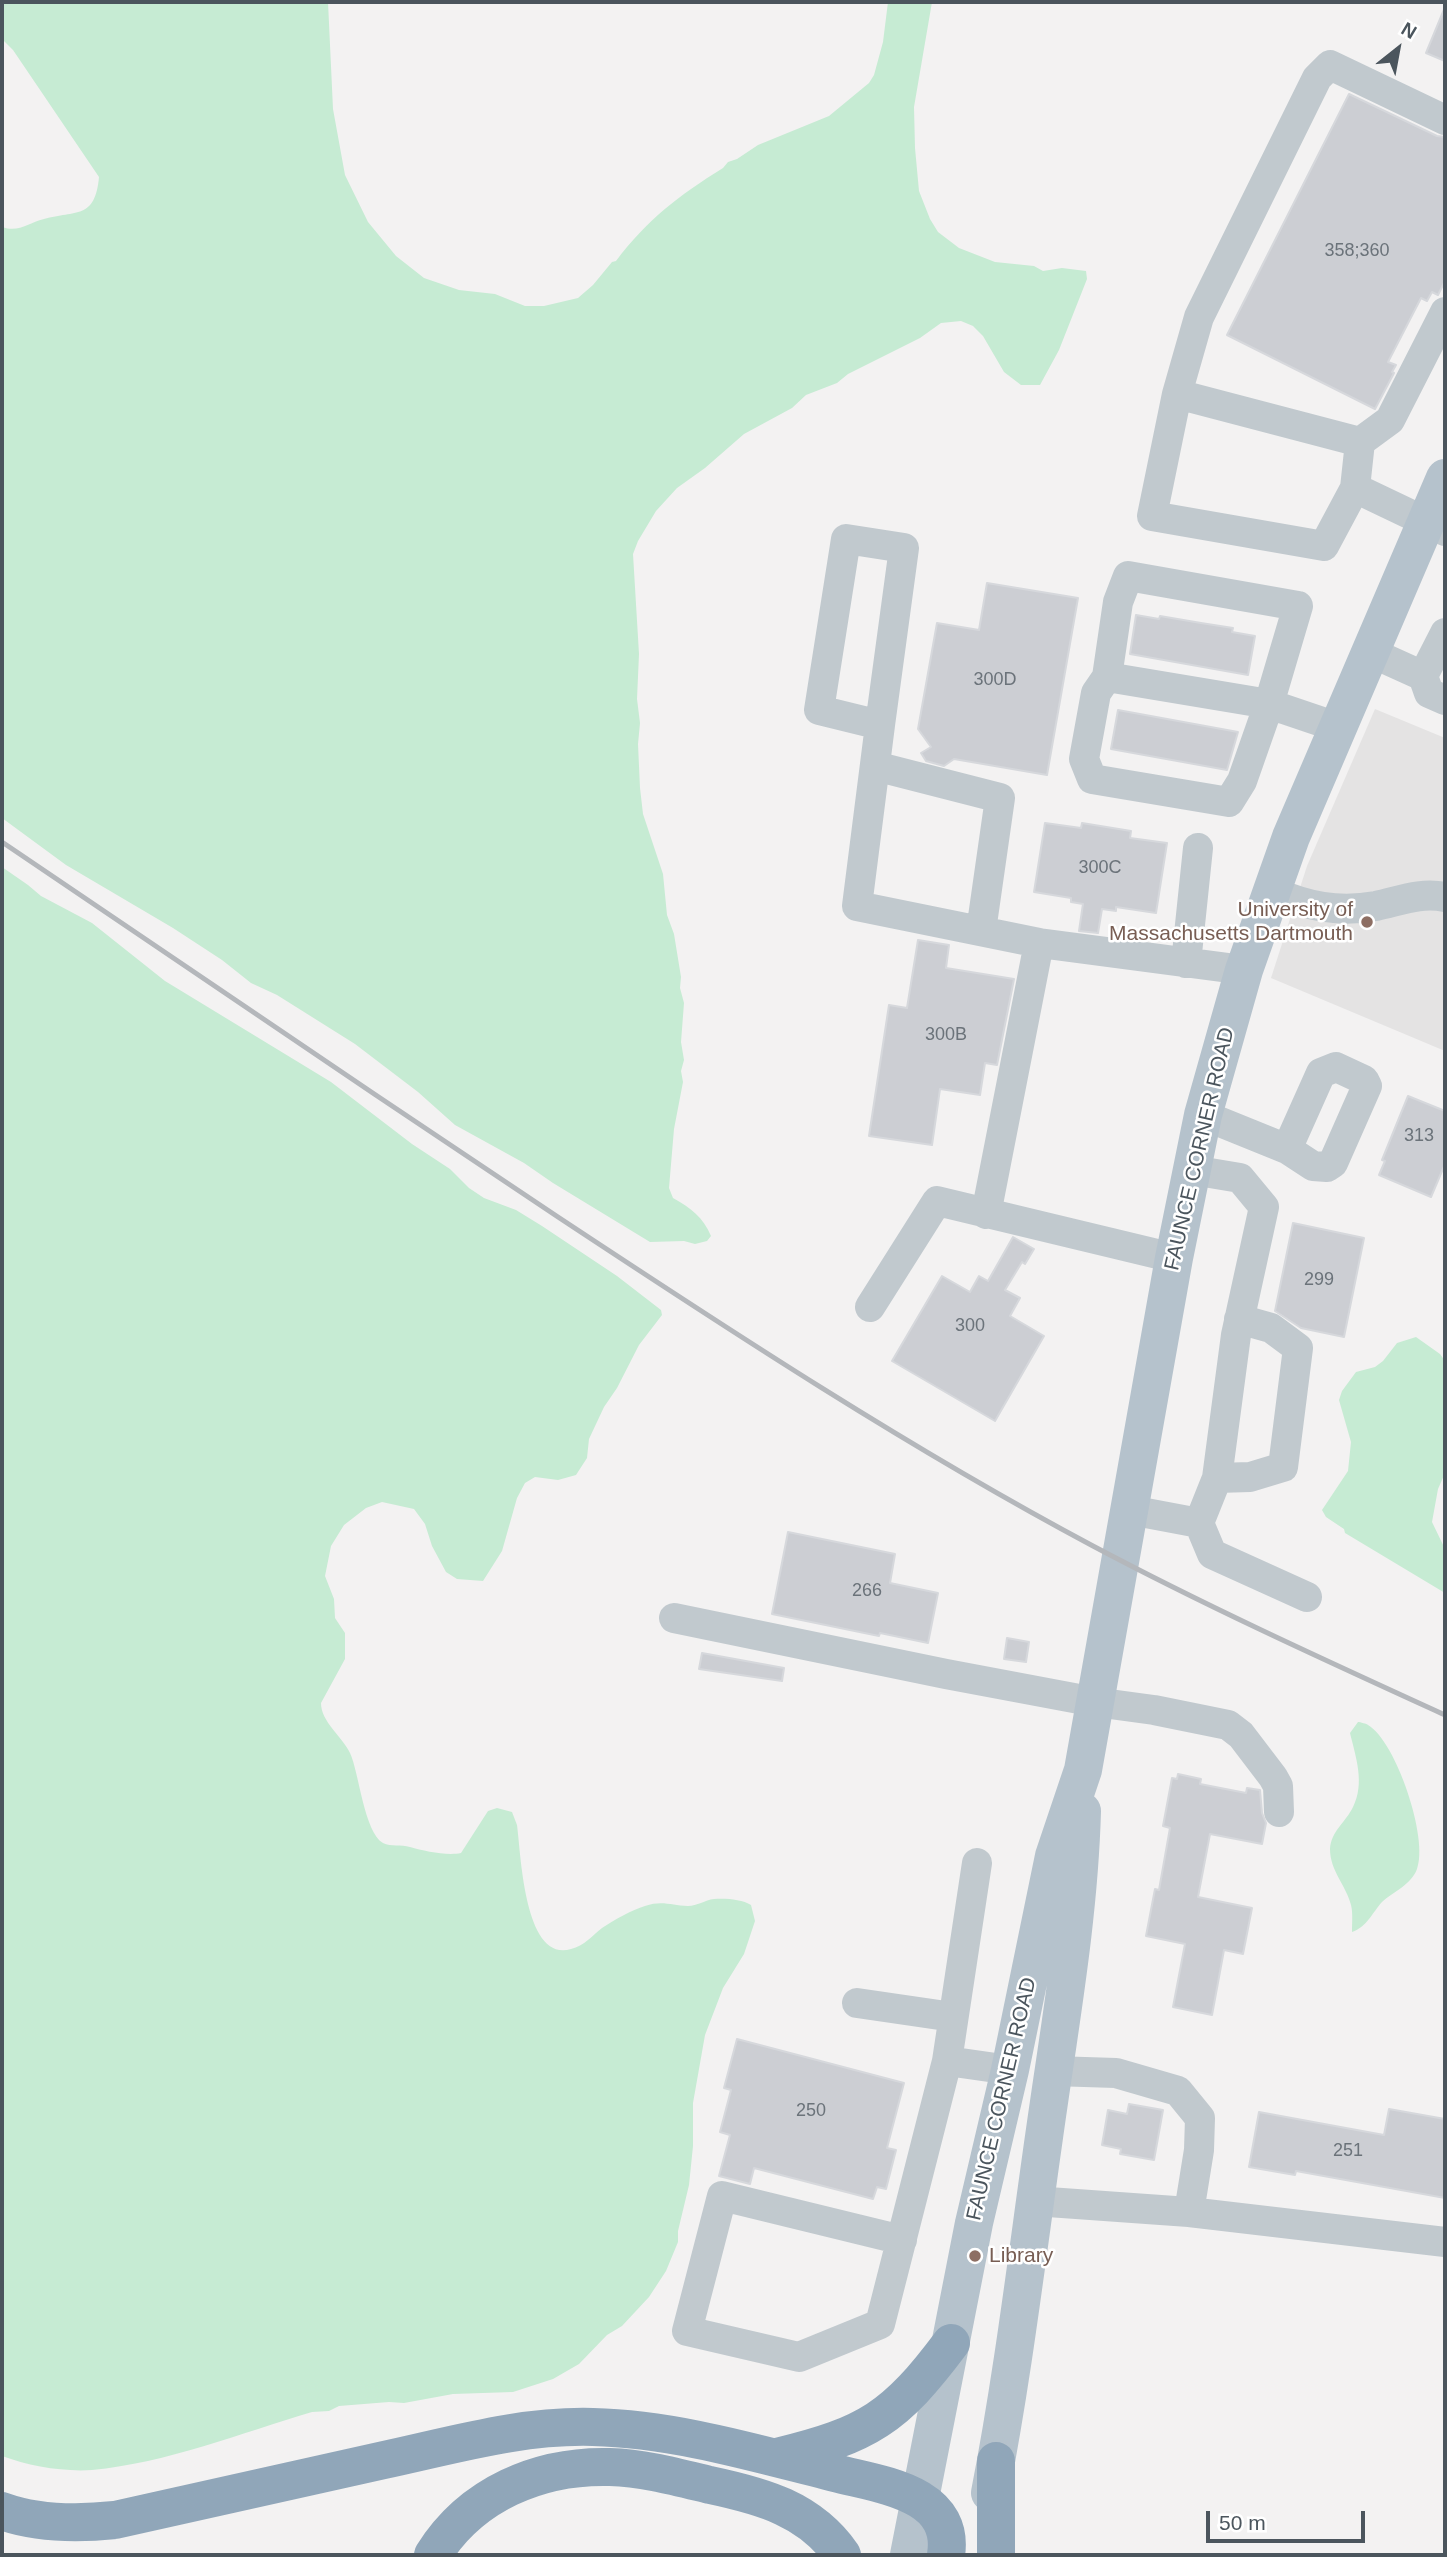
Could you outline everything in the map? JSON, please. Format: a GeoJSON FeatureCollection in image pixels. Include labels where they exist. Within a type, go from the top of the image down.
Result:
{"type":"FeatureCollection","features":[{"type":"Feature","properties":{"kind":"highway"},"geometry":{"type":"LineString","coordinates":[[774,2458],[840,2440],[877,2421],[908,2396],[951,2343]]}},
{"type":"Feature","properties":{"kind":"highway"},"geometry":{"type":"LineString","coordinates":[[2,2511],[58,2522],[115,2520],[476,2438],[555,2428],[594,2427],[674,2436],[888,2486],[931,2507],[947,2535],[946,2555]]}},
{"type":"Feature","properties":{"kind":"highway"},"geometry":{"type":"LineString","coordinates":[[996,2461],[996,2555]]}},
{"type":"Feature","properties":{"kind":"highway"},"geometry":{"type":"LineString","coordinates":[[433,2555],[468,2513],[508,2487],[559,2470],[611,2467],[680,2478],[775,2501],[811,2522],[842,2555]]}},
{"type":"Feature","properties":{"kind":"main road","name":"FAUNCE CORNER ROAD"},"geometry":{"type":"LineString","coordinates":[[978,2555],[1014,2353],[1053,2071],[1080,1860],[1083,1770],[1174,1258],[1203,1115],[1244,970],[1271,891],[1336,727],[1370,652],[1435,527],[1445,478]]}},
{"type":"Feature","properties":{"kind":"main road","name":"FAUNCE CORNER ROAD"},"geometry":{"type":"LineString","coordinates":[[909,2555],[974,2223],[1010,2070],[1054,1856],[1083,1770]]}},
{"type":"Feature","properties":{"kind":"main road"},"geometry":{"type":"LineString","coordinates":[[1010,2070],[1053,2071]]}},
{"type":"Feature","properties":{"kind":"lane"},"geometry":{"type":"LineString","coordinates":[[1445,120],[1330,65],[1317,78],[1199,317],[1177,394],[1152,516],[1324,546],[1355,488],[1360,442],[1390,420],[1445,313]]}},
{"type":"Feature","properties":{"kind":"lane"},"geometry":{"type":"LineString","coordinates":[[1177,394],[1360,442]]}},
{"type":"Feature","properties":{"kind":"lane"},"geometry":{"type":"LineString","coordinates":[[1355,488],[1435,527]]}},
{"type":"Feature","properties":{"kind":"lane"},"geometry":{"type":"LineString","coordinates":[[880,724],[819,710],[846,539],[904,548],[857,906],[1039,943],[1244,970]]}},
{"type":"Feature","properties":{"kind":"lane"},"geometry":{"type":"LineString","coordinates":[[1128,576],[1298,606],[1269,704],[1242,781],[1229,802],[1092,779],[1084,759],[1096,693],[1107,677],[1118,601],[1128,576]]}},
{"type":"Feature","properties":{"kind":"lane"},"geometry":{"type":"LineString","coordinates":[[1423,676],[1445,633]]}},
{"type":"Feature","properties":{"kind":"lane"},"geometry":{"type":"LineString","coordinates":[[1370,652],[1423,676],[1429,693],[1445,700]]}},
{"type":"Feature","properties":{"kind":"lane"},"geometry":{"type":"LineString","coordinates":[[1107,677],[1269,704],[1336,727]]}},
{"type":"Feature","properties":{"kind":"lane"},"geometry":{"type":"LineString","coordinates":[[875,766],[1000,798],[981,932]]}},
{"type":"Feature","properties":{"kind":"lane"},"geometry":{"type":"LineString","coordinates":[[1186,963],[1198,848]]}},
{"type":"Feature","properties":{"kind":"lane"},"geometry":{"type":"LineString","coordinates":[[1271,891],[1307,905],[1341,909],[1376,906],[1423,895],[1445,897]]}},
{"type":"Feature","properties":{"kind":"lane"},"geometry":{"type":"LineString","coordinates":[[986,1214],[1039,943]]}},
{"type":"Feature","properties":{"kind":"lane"},"geometry":{"type":"LineString","coordinates":[[1203,1115],[1287,1149]]}},
{"type":"Feature","properties":{"kind":"lane"},"geometry":{"type":"LineString","coordinates":[[1192,1170],[1240,1178],[1264,1207],[1239,1319],[1217,1478],[1199,1523],[1212,1554],[1307,1597]]}},
{"type":"Feature","properties":{"kind":"lane"},"geometry":{"type":"LineString","coordinates":[[870,1307],[937,1201],[1174,1258]]}},
{"type":"Feature","properties":{"kind":"lane"},"geometry":{"type":"LineString","coordinates":[[1217,1478],[1250,1477],[1283,1467],[1298,1348],[1271,1328],[1239,1319]]}},
{"type":"Feature","properties":{"kind":"lane"},"geometry":{"type":"LineString","coordinates":[[1130,1510],[1199,1523]]}},
{"type":"Feature","properties":{"kind":"lane"},"geometry":{"type":"LineString","coordinates":[[674,1618],[946,1674],[1228,1725],[1234,1728],[1273,1777],[1278,1786],[1279,1812]]}},
{"type":"Feature","properties":{"kind":"lane"},"geometry":{"type":"LineString","coordinates":[[902,2240],[722,2196],[687,2331],[799,2357],[880,2324],[902,2240],[947,2061],[977,1863]]}},
{"type":"Feature","properties":{"kind":"lane"},"geometry":{"type":"LineString","coordinates":[[857,2003],[953,2017]]}},
{"type":"Feature","properties":{"kind":"lane"},"geometry":{"type":"LineString","coordinates":[[947,2061],[1010,2070]]}},
{"type":"Feature","properties":{"kind":"lane"},"geometry":{"type":"LineString","coordinates":[[1053,2071],[1116,2073],[1178,2091],[1200,2118],[1199,2150],[1189,2212]]}},
{"type":"Feature","properties":{"kind":"lane"},"geometry":{"type":"LineString","coordinates":[[1034,2201],[1189,2212],[1445,2242]]}},
{"type":"Feature","properties":{"kind":"shaded area","name":"University of Massachusetts Dartmouth"},"geometry":{"type":"Polygon","coordinates":[[[1375,709],[1445,738],[1445,1051],[1271,978],[1307,866],[1375,709]]]}},
{"type":"Feature","properties":{"kind":"green space"},"geometry":{"type":"Polygon","coordinates":[[[2,2],[328,2],[333,109],[345,175],[368,222],[396,256],[424,278],[459,290],[495,294],[525,306],[544,306],[578,298],[616,261],[652,220],[728,162],[758,145],[829,116],[869,83],[874,75],[883,42],[888,2],[932,2],[914,107],[919,191],[930,219],[938,232],[959,248],[995,262],[1034,266],[1043,271],[1062,268],[1086,271],[1087,279],[1059,350],[1040,385],[1021,385],[1004,372],[983,336],[973,326],[961,321],[941,323],[920,338],[848,374],[837,383],[806,395],[792,408],[744,434],[677,488],[656,511],[638,541],[633,554],[639,654],[637,699],[640,723],[640,788],[643,814],[663,874],[667,915],[674,934],[684,1003],[681,1042],[683,1082],[674,1129],[669,1188],[673,1198],[691,1209],[704,1223],[711,1236],[707,1241],[695,1244],[684,1241],[650,1242],[524,1163],[455,1125],[418,1092],[355,1044],[277,995],[251,983],[173,928],[66,865],[2,818],[2,227],[19,228],[44,219],[82,211],[93,200],[99,177],[13,50],[2,39],[2,2]]]}},
{"type":"Feature","properties":{"kind":"green space"},"geometry":{"type":"Polygon","coordinates":[[[2,867],[41,896],[92,923],[165,981],[331,1082],[412,1144],[450,1169],[469,1188],[484,1198],[516,1210],[542,1226],[617,1276],[661,1310],[662,1315],[639,1345],[604,1407],[589,1439],[587,1458],[576,1475],[558,1480],[535,1477],[525,1483],[517,1498],[502,1551],[483,1581],[457,1579],[446,1572],[432,1546],[425,1524],[414,1509],[382,1502],[366,1508],[344,1525],[331,1546],[325,1576],[334,1599],[335,1618],[345,1633],[345,1659],[321,1703],[322,1710],[350,1753],[371,1827],[383,1843],[435,1853],[461,1853],[488,1811],[497,1808],[512,1812],[517,1825],[523,1881],[534,1924],[543,1940],[555,1949],[576,1948],[617,1919],[651,1904],[691,1906],[723,1899],[738,1900],[751,1905],[755,1921],[744,1954],[723,1988],[705,2035],[693,2103],[689,2185],[678,2242],[666,2271],[649,2297],[622,2326],[607,2335],[579,2364],[553,2379],[513,2392],[453,2394],[404,2403],[339,2406],[176,2454],[92,2470],[58,2469],[2,2456],[2,867]]]}},
{"type":"Feature","properties":{"kind":"green space"},"geometry":{"type":"Polygon","coordinates":[[[1416,1337],[1440,1354],[1445,1361],[1445,1473],[1438,1489],[1432,1522],[1445,1549],[1445,1593],[1345,1533],[1344,1529],[1326,1517],[1322,1510],[1348,1471],[1351,1442],[1339,1400],[1342,1391],[1356,1372],[1375,1367],[1397,1343],[1416,1337]]]}},
{"type":"Feature","properties":{"kind":"green space"},"geometry":{"type":"Polygon","coordinates":[[[1358,1722],[1367,1725],[1379,1735],[1399,1770],[1414,1814],[1419,1855],[1417,1869],[1411,1879],[1382,1902],[1362,1927],[1352,1932],[1351,1905],[1335,1871],[1330,1849],[1333,1837],[1357,1798],[1358,1770],[1350,1733],[1358,1722]]]}},
{"type":"Feature","properties":{"kind":"building"},"geometry":{"type":"Polygon","coordinates":[[[1445,7],[1445,61],[1426,53],[1445,7]]]}},
{"type":"Feature","properties":{"kind":"building"},"geometry":{"type":"Polygon","coordinates":[[[1349,94],[1437,136],[1445,137],[1445,281],[1438,295],[1432,292],[1427,301],[1421,298],[1388,362],[1396,365],[1392,372],[1394,373],[1375,409],[1227,335],[1349,94]]]}},
{"type":"Feature","properties":{"kind":"building"},"geometry":{"type":"Polygon","coordinates":[[[987,583],[1078,598],[1047,775],[954,759],[944,766],[926,761],[921,753],[931,747],[918,729],[937,623],[979,630],[987,583]]]}},
{"type":"Feature","properties":{"kind":"building"},"geometry":{"type":"Polygon","coordinates":[[[1136,615],[1159,619],[1160,616],[1233,628],[1232,632],[1255,636],[1248,675],[1130,654],[1136,615]]]}},
{"type":"Feature","properties":{"kind":"building"},"geometry":{"type":"Polygon","coordinates":[[[1118,710],[1238,732],[1227,770],[1111,749],[1118,710]]]}},
{"type":"Feature","properties":{"kind":"building"},"geometry":{"type":"Polygon","coordinates":[[[1045,823],[1081,828],[1082,823],[1131,831],[1130,838],[1167,843],[1156,913],[1116,907],[1116,911],[1102,909],[1098,933],[1079,931],[1083,904],[1071,902],[1071,898],[1034,892],[1045,823]]]}},
{"type":"Feature","properties":{"kind":"building"},"geometry":{"type":"Polygon","coordinates":[[[918,940],[949,945],[946,968],[1014,979],[997,1065],[985,1063],[980,1095],[940,1089],[932,1145],[869,1136],[889,1005],[907,1008],[918,940]]]}},
{"type":"Feature","properties":{"kind":"building"},"geometry":{"type":"Polygon","coordinates":[[[1408,1096],[1445,1111],[1445,1164],[1431,1197],[1379,1175],[1385,1161],[1382,1160],[1408,1096]]]}},
{"type":"Feature","properties":{"kind":"building"},"geometry":{"type":"Polygon","coordinates":[[[1293,1223],[1364,1238],[1344,1337],[1301,1328],[1275,1311],[1293,1223]]]}},
{"type":"Feature","properties":{"kind":"building"},"geometry":{"type":"Polygon","coordinates":[[[1013,1237],[1034,1249],[1025,1264],[1022,1262],[1005,1290],[1020,1298],[1010,1316],[1044,1336],[995,1421],[892,1361],[942,1276],[970,1292],[979,1276],[988,1281],[1013,1237]]]}},
{"type":"Feature","properties":{"kind":"building"},"geometry":{"type":"Polygon","coordinates":[[[788,1532],[895,1554],[890,1583],[938,1593],[928,1643],[772,1614],[788,1532]]]}},
{"type":"Feature","properties":{"kind":"building"},"geometry":{"type":"Polygon","coordinates":[[[1007,1638],[1029,1642],[1026,1662],[1004,1659],[1007,1638]]]}},
{"type":"Feature","properties":{"kind":"building"},"geometry":{"type":"Polygon","coordinates":[[[702,1653],[784,1668],[782,1681],[699,1669],[702,1653]]]}},
{"type":"Feature","properties":{"kind":"building"},"geometry":{"type":"Polygon","coordinates":[[[1178,1774],[1201,1779],[1200,1784],[1246,1793],[1247,1788],[1260,1790],[1262,1813],[1266,1823],[1262,1844],[1210,1834],[1198,1897],[1252,1908],[1243,1954],[1224,1950],[1212,2015],[1173,2007],[1185,1944],[1146,1936],[1155,1889],[1159,1890],[1170,1828],[1163,1826],[1172,1778],[1177,1779],[1178,1774]]]}},
{"type":"Feature","properties":{"kind":"building"},"geometry":{"type":"Polygon","coordinates":[[[737,2039],[904,2083],[887,2148],[896,2150],[886,2189],[877,2187],[873,2199],[754,2168],[750,2184],[719,2176],[730,2135],[720,2132],[731,2090],[724,2088],[737,2039]]]}},
{"type":"Feature","properties":{"kind":"building"},"geometry":{"type":"Polygon","coordinates":[[[1129,2104],[1163,2110],[1154,2160],[1120,2154],[1121,2149],[1102,2145],[1108,2110],[1127,2114],[1129,2104]]]}},
{"type":"Feature","properties":{"kind":"building"},"geometry":{"type":"Polygon","coordinates":[[[1389,2109],[1445,2119],[1445,2198],[1296,2171],[1295,2175],[1249,2167],[1259,2112],[1384,2135],[1389,2109]]]}},
{"type":"Feature","properties":{"kind":"railway"},"geometry":{"type":"LineString","coordinates":[[2,842],[558,1217],[755,1346],[889,1429],[1024,1508],[1136,1569],[1445,1715]]}},
{"type":"Feature","properties":{"kind":"place","name":"University of Massachusetts Dartmouth"},"geometry":{"type":"Point","coordinates":[1367,922]}},
{"type":"Feature","properties":{"kind":"place","name":"Library"},"geometry":{"type":"Point","coordinates":[975,2256]}}]}
